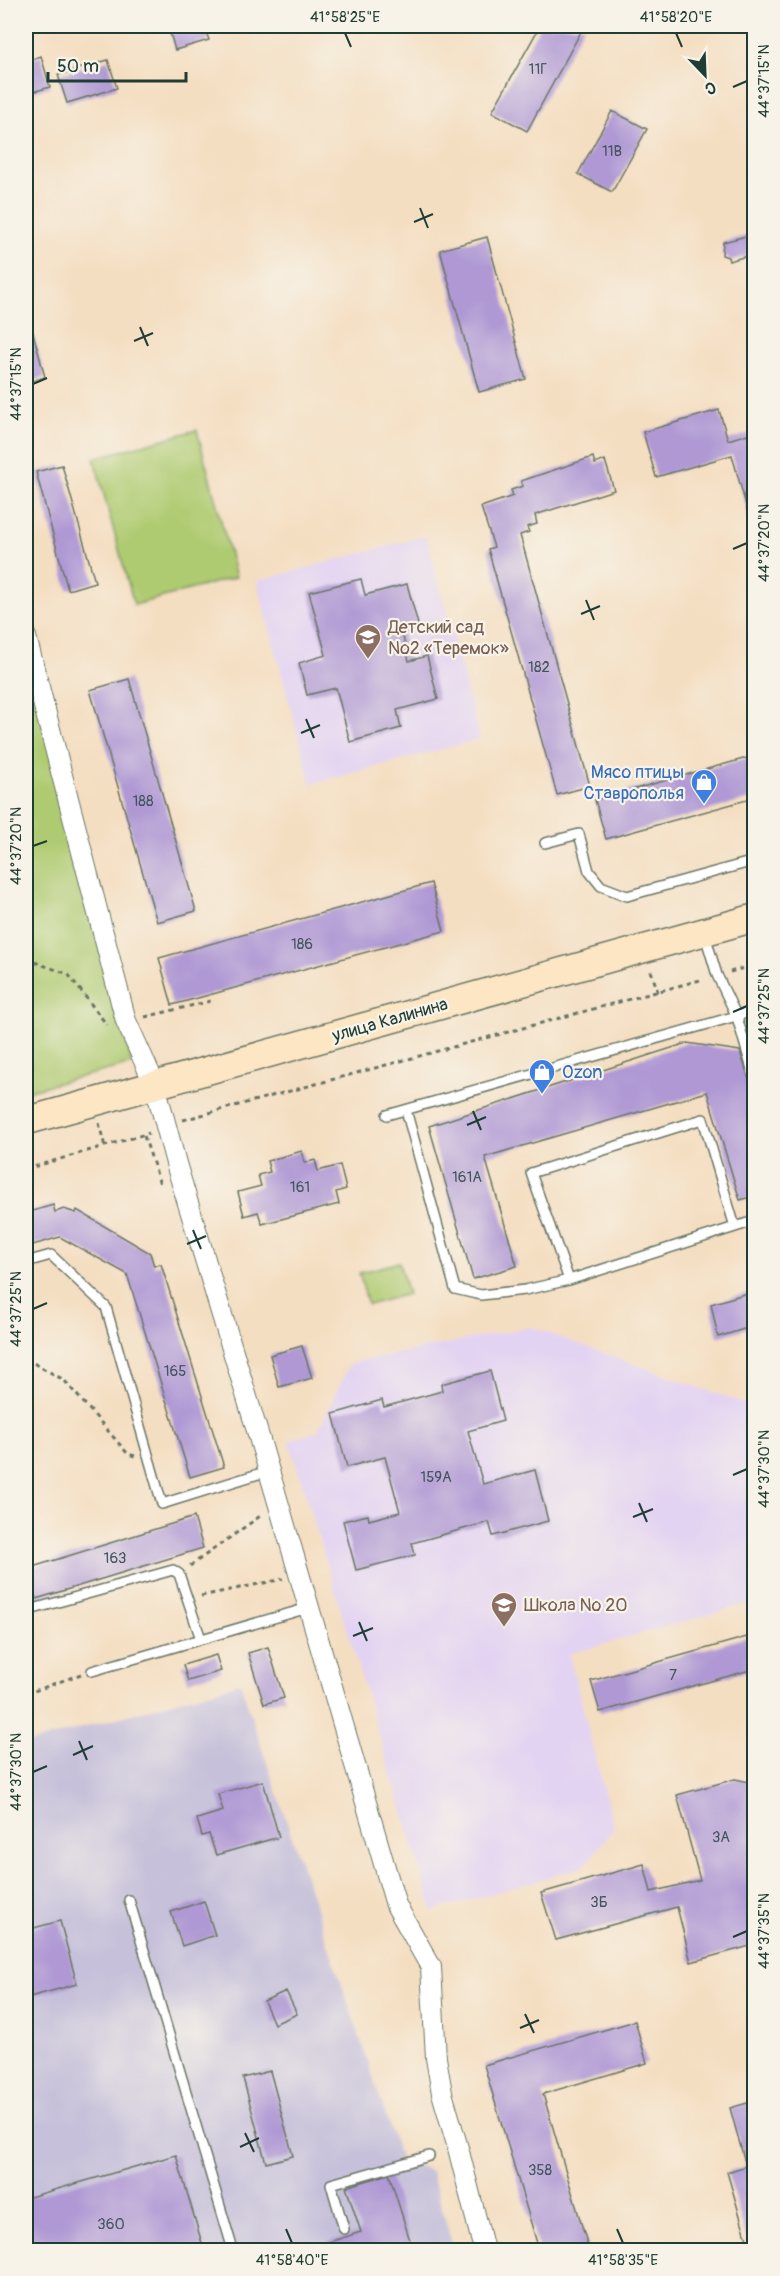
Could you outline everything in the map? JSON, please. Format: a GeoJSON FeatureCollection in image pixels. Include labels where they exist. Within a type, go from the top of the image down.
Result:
{"type":"FeatureCollection","features":[{"type":"Feature","properties":{"kind":"main road","name":"улица Калинина"},"geometry":{"type":"LineString","coordinates":[[26,1121],[754,918]]}},
{"type":"Feature","properties":{"kind":"street"},"geometry":{"type":"LineString","coordinates":[[26,637],[126,1022],[155,1085],[177,1167],[396,1905],[431,1967],[436,2058],[442,2093],[484,2250]]}},
{"type":"Feature","properties":{"kind":"lane"},"geometry":{"type":"LineString","coordinates":[[545,843],[579,834],[589,871],[601,886],[627,896],[754,861]]}},
{"type":"Feature","properties":{"kind":"lane"},"geometry":{"type":"LineString","coordinates":[[704,933],[717,975],[737,1017],[754,1076]]}},
{"type":"Feature","properties":{"kind":"lane"},"geometry":{"type":"LineString","coordinates":[[387,1115],[754,1011]]}},
{"type":"Feature","properties":{"kind":"lane"},"geometry":{"type":"LineString","coordinates":[[406,1110],[455,1290],[481,1295],[525,1290],[569,1280],[754,1221]]}},
{"type":"Feature","properties":{"kind":"lane"},"geometry":{"type":"LineString","coordinates":[[569,1280],[531,1173],[704,1119],[735,1227]]}},
{"type":"Feature","properties":{"kind":"lane"},"geometry":{"type":"LineString","coordinates":[[26,1262],[51,1255],[106,1307],[162,1504],[268,1471]]}},
{"type":"Feature","properties":{"kind":"lane"},"geometry":{"type":"LineString","coordinates":[[26,1611],[173,1570],[179,1574],[201,1639]]}},
{"type":"Feature","properties":{"kind":"lane"},"geometry":{"type":"LineString","coordinates":[[92,1671],[309,1608]]}},
{"type":"Feature","properties":{"kind":"lane"},"geometry":{"type":"LineString","coordinates":[[129,1900],[233,2250]]}},
{"type":"Feature","properties":{"kind":"lane"},"geometry":{"type":"LineString","coordinates":[[344,2229],[331,2184],[429,2156]]}},
{"type":"Feature","properties":{"kind":"path"},"geometry":{"type":"LineString","coordinates":[[26,1169],[144,1136],[166,1125],[754,965]]}},
{"type":"Feature","properties":{"kind":"path"},"geometry":{"type":"LineString","coordinates":[[26,1359],[64,1380],[128,1454],[150,1463]]}},
{"type":"Feature","properties":{"kind":"path"},"geometry":{"type":"LineString","coordinates":[[179,1574],[267,1512]]}},
{"type":"Feature","properties":{"kind":"path"},"geometry":{"type":"LineString","coordinates":[[187,1599],[286,1579]]}},
{"type":"Feature","properties":{"kind":"path"},"geometry":{"type":"LineString","coordinates":[[26,1694],[92,1671]]}},
{"type":"Feature","properties":{"kind":"shaded area","name":"Детский сад №2 «Теремок»"},"geometry":{"type":"Polygon","coordinates":[[[426,536],[480,739],[311,784],[257,581],[426,536]]]}},
{"type":"Feature","properties":{"kind":"shaded area","name":"Школа № 20"},"geometry":{"type":"Polygon","coordinates":[[[531,1327],[754,1407],[754,1602],[569,1654],[614,1829],[583,1867],[433,1911],[289,1441],[318,1431],[350,1363],[531,1327]]]}},
{"type":"Feature","properties":{"kind":"shaded area"},"geometry":{"type":"Polygon","coordinates":[[[240,1683],[403,2166],[420,2166],[431,2171],[454,2250],[26,2250],[26,1744],[240,1683]]]}},
{"type":"Feature","properties":{"kind":"green space"},"geometry":{"type":"Polygon","coordinates":[[[197,430],[236,577],[134,605],[94,458],[197,430]]]}},
{"type":"Feature","properties":{"kind":"green space"},"geometry":{"type":"Polygon","coordinates":[[[26,646],[132,1064],[26,1091],[26,646]]]}},
{"type":"Feature","properties":{"kind":"green space"},"geometry":{"type":"Polygon","coordinates":[[[399,1262],[408,1294],[368,1305],[359,1273],[399,1262]]]}},
{"type":"Feature","properties":{"kind":"building"},"geometry":{"type":"Polygon","coordinates":[[[168,26],[204,26],[209,40],[175,50],[168,26]]]}},
{"type":"Feature","properties":{"kind":"building"},"geometry":{"type":"Polygon","coordinates":[[[540,26],[584,26],[527,131],[492,112],[540,26]]]}},
{"type":"Feature","properties":{"kind":"building"},"geometry":{"type":"Polygon","coordinates":[[[41,56],[50,87],[29,93],[26,81],[26,61],[41,56]]]}},
{"type":"Feature","properties":{"kind":"building"},"geometry":{"type":"Polygon","coordinates":[[[108,60],[117,88],[67,103],[58,75],[108,60]]]}},
{"type":"Feature","properties":{"kind":"building"},"geometry":{"type":"Polygon","coordinates":[[[612,111],[647,129],[612,192],[578,174],[612,111]]]}},
{"type":"Feature","properties":{"kind":"building"},"geometry":{"type":"Polygon","coordinates":[[[754,234],[754,254],[729,261],[728,257],[722,255],[723,242],[754,234]]]}},
{"type":"Feature","properties":{"kind":"building"},"geometry":{"type":"Polygon","coordinates":[[[487,237],[526,379],[479,392],[440,250],[487,237]]]}},
{"type":"Feature","properties":{"kind":"building"},"geometry":{"type":"Polygon","coordinates":[[[30,322],[45,377],[26,383],[26,323],[30,322]]]}},
{"type":"Feature","properties":{"kind":"building"},"geometry":{"type":"Polygon","coordinates":[[[719,410],[728,440],[751,433],[754,446],[754,519],[750,520],[732,455],[656,477],[643,432],[719,410]]]}},
{"type":"Feature","properties":{"kind":"building"},"geometry":{"type":"Polygon","coordinates":[[[593,457],[595,464],[605,460],[614,490],[535,515],[537,524],[527,527],[529,532],[520,535],[590,786],[557,795],[488,549],[494,547],[481,507],[513,496],[511,490],[523,486],[521,481],[593,457]]]}},
{"type":"Feature","properties":{"kind":"building"},"geometry":{"type":"Polygon","coordinates":[[[62,465],[95,582],[68,590],[36,472],[62,465]]]}},
{"type":"Feature","properties":{"kind":"building"},"geometry":{"type":"Polygon","coordinates":[[[361,579],[365,595],[407,584],[419,628],[402,633],[409,661],[427,656],[438,699],[397,710],[401,728],[350,742],[336,688],[307,695],[299,663],[326,655],[309,592],[361,579]]]}},
{"type":"Feature","properties":{"kind":"building"},"geometry":{"type":"Polygon","coordinates":[[[129,679],[196,911],[157,922],[90,690],[129,679]]]}},
{"type":"Feature","properties":{"kind":"building"},"geometry":{"type":"Polygon","coordinates":[[[754,756],[754,798],[606,839],[595,800],[754,756]]]}},
{"type":"Feature","properties":{"kind":"building"},"geometry":{"type":"Polygon","coordinates":[[[431,883],[444,931],[172,1005],[159,958],[431,883]]]}},
{"type":"Feature","properties":{"kind":"building"},"geometry":{"type":"Polygon","coordinates":[[[687,1043],[740,1051],[754,1095],[754,1196],[740,1200],[707,1092],[485,1157],[517,1266],[473,1279],[429,1126],[687,1043]]]}},
{"type":"Feature","properties":{"kind":"building"},"geometry":{"type":"Polygon","coordinates":[[[302,1151],[305,1163],[315,1160],[318,1171],[340,1165],[346,1189],[336,1192],[339,1204],[262,1224],[258,1212],[244,1216],[238,1192],[261,1186],[258,1175],[270,1172],[267,1161],[302,1151]]]}},
{"type":"Feature","properties":{"kind":"building"},"geometry":{"type":"Polygon","coordinates":[[[53,1205],[55,1212],[64,1209],[76,1213],[77,1210],[150,1253],[154,1266],[161,1264],[224,1467],[190,1477],[127,1274],[60,1237],[26,1247],[26,1213],[53,1205]]]}},
{"type":"Feature","properties":{"kind":"building"},"geometry":{"type":"Polygon","coordinates":[[[754,1291],[754,1326],[718,1337],[711,1304],[754,1291]]]}},
{"type":"Feature","properties":{"kind":"building"},"geometry":{"type":"Polygon","coordinates":[[[302,1346],[312,1378],[279,1387],[270,1355],[302,1346]]]}},
{"type":"Feature","properties":{"kind":"building"},"geometry":{"type":"Polygon","coordinates":[[[490,1371],[503,1421],[468,1431],[483,1484],[535,1470],[548,1521],[493,1536],[489,1522],[412,1543],[415,1555],[356,1570],[343,1521],[368,1515],[369,1520],[400,1512],[385,1457],[347,1467],[333,1414],[382,1400],[384,1407],[442,1391],[441,1384],[490,1371]]]}},
{"type":"Feature","properties":{"kind":"building"},"geometry":{"type":"Polygon","coordinates":[[[194,1517],[203,1548],[36,1599],[26,1569],[194,1517]]]}},
{"type":"Feature","properties":{"kind":"building"},"geometry":{"type":"Polygon","coordinates":[[[754,1635],[754,1669],[600,1712],[591,1681],[754,1635]]]}},
{"type":"Feature","properties":{"kind":"building"},"geometry":{"type":"Polygon","coordinates":[[[268,1647],[284,1698],[264,1704],[248,1653],[268,1647]]]}},
{"type":"Feature","properties":{"kind":"building"},"geometry":{"type":"Polygon","coordinates":[[[216,1655],[221,1671],[188,1681],[183,1665],[216,1655]]]}},
{"type":"Feature","properties":{"kind":"building"},"geometry":{"type":"Polygon","coordinates":[[[735,1779],[754,1783],[754,1945],[691,1962],[677,1907],[556,1940],[541,1893],[644,1864],[651,1892],[700,1880],[677,1795],[735,1779]]]}},
{"type":"Feature","properties":{"kind":"building"},"geometry":{"type":"Polygon","coordinates":[[[263,1781],[279,1837],[216,1855],[209,1834],[202,1836],[197,1819],[223,1811],[218,1794],[263,1781]]]}},
{"type":"Feature","properties":{"kind":"building"},"geometry":{"type":"Polygon","coordinates":[[[204,1901],[215,1935],[182,1946],[171,1912],[204,1901]]]}},
{"type":"Feature","properties":{"kind":"building"},"geometry":{"type":"Polygon","coordinates":[[[60,1921],[77,1984],[26,1998],[26,1930],[60,1921]]]}},
{"type":"Feature","properties":{"kind":"building"},"geometry":{"type":"Polygon","coordinates":[[[286,1991],[297,2014],[274,2024],[264,2001],[286,1991]]]}},
{"type":"Feature","properties":{"kind":"building"},"geometry":{"type":"Polygon","coordinates":[[[635,2021],[647,2063],[543,2094],[589,2250],[539,2250],[484,2065],[635,2021]]]}},
{"type":"Feature","properties":{"kind":"building"},"geometry":{"type":"Polygon","coordinates":[[[270,2071],[293,2156],[266,2163],[243,2078],[270,2071]]]}},
{"type":"Feature","properties":{"kind":"building"},"geometry":{"type":"Polygon","coordinates":[[[754,2101],[754,2250],[750,2250],[727,2172],[746,2166],[730,2108],[754,2101]]]}},
{"type":"Feature","properties":{"kind":"building"},"geometry":{"type":"Polygon","coordinates":[[[176,2155],[204,2250],[26,2250],[26,2198],[176,2155]]]}},
{"type":"Feature","properties":{"kind":"building"},"geometry":{"type":"Polygon","coordinates":[[[389,2174],[413,2250],[313,2250],[313,2247],[361,2232],[346,2187],[389,2174]]]}},
{"type":"Feature","properties":{"kind":"place","name":"Детский сад №2 «Теремок»"},"geometry":{"type":"Point","coordinates":[368,660]}},
{"type":"Feature","properties":{"kind":"place","name":"Мясо птицы Ставрополья"},"geometry":{"type":"Point","coordinates":[704,805]}},
{"type":"Feature","properties":{"kind":"place","name":"Ozon"},"geometry":{"type":"Point","coordinates":[542,1095]}},
{"type":"Feature","properties":{"kind":"place","name":"Школа № 20"},"geometry":{"type":"Point","coordinates":[504,1628]}}]}
